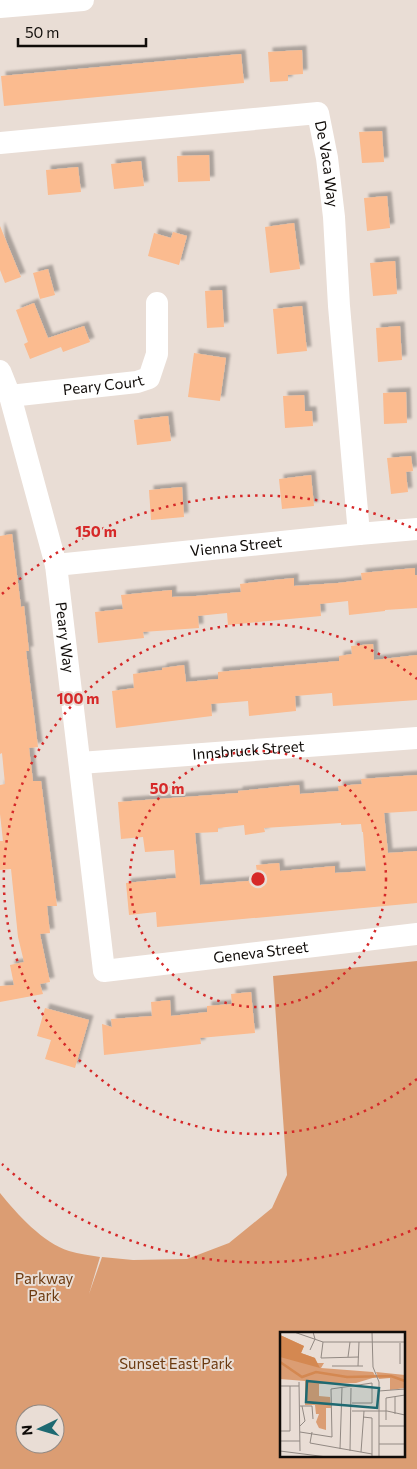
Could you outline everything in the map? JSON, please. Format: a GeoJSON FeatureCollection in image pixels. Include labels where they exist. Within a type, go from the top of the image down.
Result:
{"type":"FeatureCollection","features":[{"type":"Feature","properties":{"kind":"street"},"geometry":{"type":"LineString","coordinates":[[0,8],[76,0]]}},
{"type":"Feature","properties":{"kind":"street","name":"De Vaca Way"},"geometry":{"type":"LineString","coordinates":[[0,143],[318,112],[327,158],[334,217],[339,306],[359,534]]}},
{"type":"Feature","properties":{"kind":"street","name":"Peary Court"},"geometry":{"type":"LineString","coordinates":[[10,396],[137,382],[149,378],[156,354],[157,303]]}},
{"type":"Feature","properties":{"kind":"street","name":"Peary Way"},"geometry":{"type":"LineString","coordinates":[[0,371],[10,396],[56,565],[104,970]]}},
{"type":"Feature","properties":{"kind":"street","name":"Vienna Street"},"geometry":{"type":"LineString","coordinates":[[56,565],[417,529]]}},
{"type":"Feature","properties":{"kind":"street","name":"Innsbruck Street"},"geometry":{"type":"LineString","coordinates":[[80,763],[417,738]]}},
{"type":"Feature","properties":{"kind":"street","name":"Geneva Street"},"geometry":{"type":"LineString","coordinates":[[104,970],[417,934]]}},
{"type":"Feature","properties":{"kind":"green space","name":"Sunset East Park"},"geometry":{"type":"Polygon","coordinates":[[[417,961],[417,1469],[0,1469],[0,1193],[22,1218],[50,1242],[69,1251],[100,1257],[89,1294],[102,1257],[133,1260],[187,1259],[229,1243],[272,1208],[287,1175],[273,976],[417,961]]]}},
{"type":"Feature","properties":{"kind":"building"},"geometry":{"type":"Polygon","coordinates":[[[302,50],[303,74],[288,75],[288,81],[270,82],[268,52],[302,50]]]}},
{"type":"Feature","properties":{"kind":"building"},"geometry":{"type":"Polygon","coordinates":[[[241,54],[244,83],[4,106],[1,76],[241,54]]]}},
{"type":"Feature","properties":{"kind":"building"},"geometry":{"type":"Polygon","coordinates":[[[382,131],[384,162],[362,163],[359,132],[382,131]]]}},
{"type":"Feature","properties":{"kind":"building"},"geometry":{"type":"Polygon","coordinates":[[[209,155],[210,181],[178,182],[177,156],[209,155]]]}},
{"type":"Feature","properties":{"kind":"building"},"geometry":{"type":"Polygon","coordinates":[[[141,161],[144,186],[114,189],[111,164],[141,161]]]}},
{"type":"Feature","properties":{"kind":"building"},"geometry":{"type":"Polygon","coordinates":[[[78,167],[81,192],[48,195],[46,170],[78,167]]]}},
{"type":"Feature","properties":{"kind":"building"},"geometry":{"type":"Polygon","coordinates":[[[387,196],[390,228],[367,231],[364,198],[387,196]]]}},
{"type":"Feature","properties":{"kind":"building"},"geometry":{"type":"Polygon","coordinates":[[[294,223],[300,269],[270,273],[265,227],[294,223]]]}},
{"type":"Feature","properties":{"kind":"building"},"geometry":{"type":"Polygon","coordinates":[[[0,226],[21,277],[5,283],[0,270],[0,226]]]}},
{"type":"Feature","properties":{"kind":"building"},"geometry":{"type":"Polygon","coordinates":[[[173,232],[187,236],[179,265],[148,256],[154,233],[171,238],[173,232]]]}},
{"type":"Feature","properties":{"kind":"building"},"geometry":{"type":"Polygon","coordinates":[[[395,261],[397,294],[373,296],[370,263],[395,261]]]}},
{"type":"Feature","properties":{"kind":"building"},"geometry":{"type":"Polygon","coordinates":[[[48,269],[55,295],[40,299],[33,273],[48,269]]]}},
{"type":"Feature","properties":{"kind":"building"},"geometry":{"type":"Polygon","coordinates":[[[222,290],[224,327],[207,328],[205,291],[222,290]]]}},
{"type":"Feature","properties":{"kind":"building"},"geometry":{"type":"Polygon","coordinates":[[[34,303],[48,338],[84,326],[90,342],[63,352],[61,347],[30,359],[24,344],[28,342],[16,310],[34,303]]]}},
{"type":"Feature","properties":{"kind":"building"},"geometry":{"type":"Polygon","coordinates":[[[302,306],[307,351],[277,354],[273,309],[302,306]]]}},
{"type":"Feature","properties":{"kind":"building"},"geometry":{"type":"Polygon","coordinates":[[[400,326],[402,360],[378,362],[376,328],[400,326]]]}},
{"type":"Feature","properties":{"kind":"building"},"geometry":{"type":"Polygon","coordinates":[[[194,353],[226,358],[220,401],[188,397],[194,353]]]}},
{"type":"Feature","properties":{"kind":"building"},"geometry":{"type":"Polygon","coordinates":[[[406,392],[407,423],[384,424],[383,393],[406,392]]]}},
{"type":"Feature","properties":{"kind":"building"},"geometry":{"type":"Polygon","coordinates":[[[304,395],[305,411],[312,411],[313,426],[285,428],[283,396],[304,395]]]}},
{"type":"Feature","properties":{"kind":"building"},"geometry":{"type":"Polygon","coordinates":[[[168,416],[171,441],[137,445],[134,420],[168,416]]]}},
{"type":"Feature","properties":{"kind":"building"},"geometry":{"type":"Polygon","coordinates":[[[411,456],[413,471],[406,472],[408,492],[391,494],[387,458],[411,456]]]}},
{"type":"Feature","properties":{"kind":"building"},"geometry":{"type":"Polygon","coordinates":[[[311,475],[314,506],[282,509],[279,479],[311,475]]]}},
{"type":"Feature","properties":{"kind":"building"},"geometry":{"type":"Polygon","coordinates":[[[182,487],[184,517],[151,520],[149,490],[182,487]]]}},
{"type":"Feature","properties":{"kind":"building"},"geometry":{"type":"Polygon","coordinates":[[[12,534],[21,607],[24,606],[29,651],[26,651],[38,747],[29,748],[33,781],[41,781],[57,906],[47,906],[50,933],[40,934],[50,982],[40,984],[43,994],[0,1002],[0,986],[14,985],[10,965],[24,962],[18,937],[11,869],[0,870],[0,841],[3,841],[0,814],[0,785],[5,784],[2,753],[0,754],[0,536],[12,534]]]}},
{"type":"Feature","properties":{"kind":"building"},"geometry":{"type":"Polygon","coordinates":[[[415,568],[415,575],[417,575],[417,608],[349,615],[348,601],[320,604],[321,616],[228,625],[227,613],[198,616],[199,628],[143,632],[144,638],[98,643],[95,612],[123,609],[121,595],[172,590],[172,597],[241,592],[240,584],[294,578],[294,586],[338,583],[362,580],[361,573],[415,568]]]}},
{"type":"Feature","properties":{"kind":"building"},"geometry":{"type":"Polygon","coordinates":[[[373,644],[374,660],[417,655],[417,700],[333,706],[332,693],[295,696],[296,711],[249,716],[248,701],[211,704],[212,716],[116,728],[112,691],[134,688],[133,674],[184,665],[186,682],[218,679],[218,672],[339,661],[339,656],[352,654],[351,646],[373,644]]]}},
{"type":"Feature","properties":{"kind":"building"},"geometry":{"type":"Polygon","coordinates":[[[417,775],[417,811],[384,813],[388,853],[417,851],[417,903],[157,927],[156,912],[129,915],[126,883],[176,878],[174,850],[145,852],[143,837],[121,839],[118,802],[238,793],[238,791],[299,785],[300,794],[339,791],[338,786],[362,784],[361,779],[417,775]],[[341,823],[264,828],[265,832],[245,835],[244,825],[218,828],[218,832],[195,833],[200,885],[258,880],[256,865],[279,863],[280,871],[335,866],[335,873],[366,871],[361,824],[341,825],[341,823]]]}},
{"type":"Feature","properties":{"kind":"building"},"geometry":{"type":"Polygon","coordinates":[[[251,992],[255,1033],[200,1038],[201,1044],[104,1055],[102,1024],[112,1027],[111,1019],[152,1016],[151,1002],[170,1000],[171,1016],[207,1012],[207,1006],[232,1004],[231,994],[251,992]]]}},
{"type":"Feature","properties":{"kind":"building"},"geometry":{"type":"Polygon","coordinates":[[[45,1008],[89,1020],[75,1068],[45,1059],[51,1040],[37,1036],[45,1008]]]}},
{"type":"Feature","properties":{"kind":"park label","name":"Parkway Park"},"geometry":{"type":"Point","coordinates":[44,1288]}}]}
